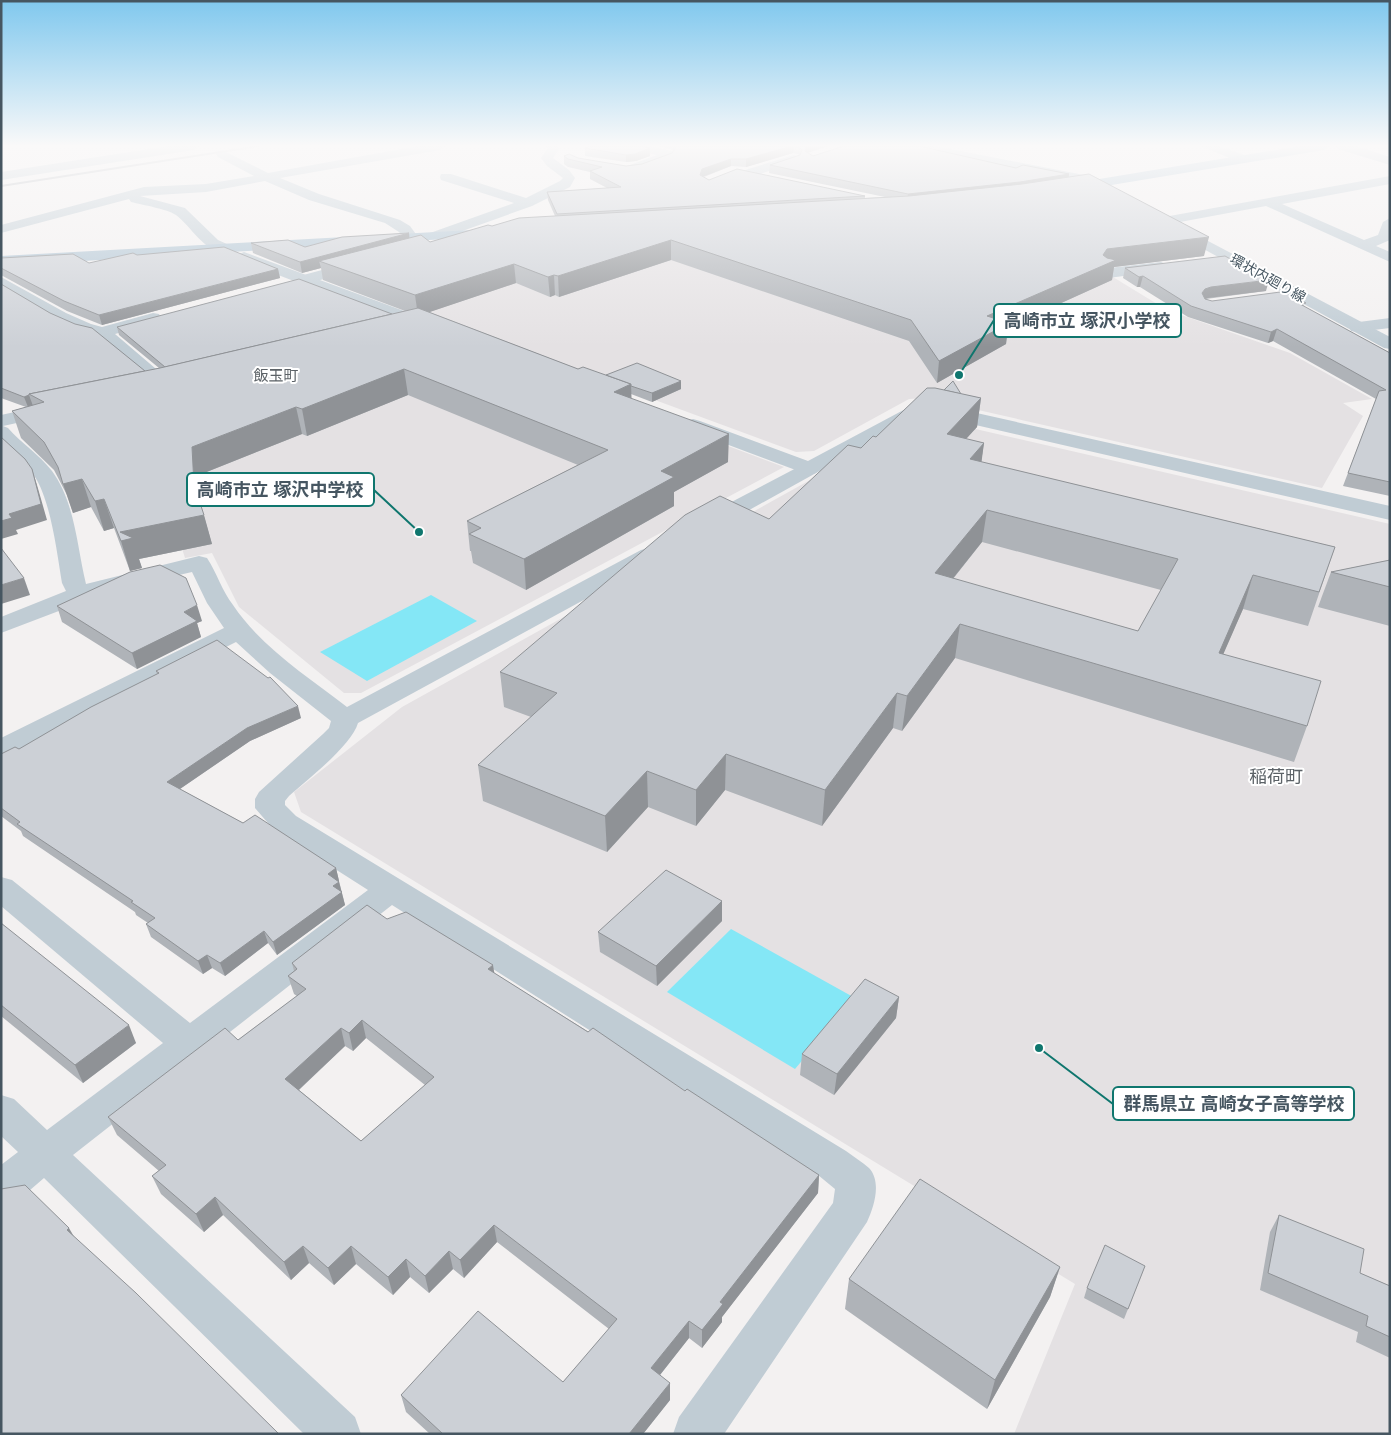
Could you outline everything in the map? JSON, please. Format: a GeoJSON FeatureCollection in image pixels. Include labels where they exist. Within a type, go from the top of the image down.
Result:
{"type":"FeatureCollection","features":[{"type":"Feature","properties":{"kind":"main road"},"geometry":{"type":"LineString","coordinates":[[1,261],[224,248],[410,245],[435,236],[506,232]]}},
{"type":"Feature","properties":{"kind":"street"},"geometry":{"type":"LineString","coordinates":[[1,229],[62,213]]}},
{"type":"Feature","properties":{"kind":"street"},"geometry":{"type":"LineString","coordinates":[[182,213],[213,243],[224,248],[302,280],[442,331]]}},
{"type":"Feature","properties":{"kind":"street"},"geometry":{"type":"LineString","coordinates":[[364,213],[387,219],[408,230],[410,245],[476,234]]}},
{"type":"Feature","properties":{"kind":"street"},"geometry":{"type":"LineString","coordinates":[[435,236],[499,213]]}},
{"type":"Feature","properties":{"kind":"street","name":"環状内廻り線"},"geometry":{"type":"LineString","coordinates":[[1149,213],[1390,344]]}},
{"type":"Feature","properties":{"kind":"street"},"geometry":{"type":"LineString","coordinates":[[1164,222],[1214,213]]}},
{"type":"Feature","properties":{"kind":"street"},"geometry":{"type":"LineString","coordinates":[[1291,213],[1390,258]]}},
{"type":"Feature","properties":{"kind":"street"},"geometry":{"type":"LineString","coordinates":[[1362,246],[1384,238],[1390,222]]}},
{"type":"Feature","properties":{"kind":"street"},"geometry":{"type":"LineString","coordinates":[[1206,262],[1234,260]]}},
{"type":"Feature","properties":{"kind":"street"},"geometry":{"type":"LineString","coordinates":[[274,286],[370,262]]}},
{"type":"Feature","properties":{"kind":"street"},"geometry":{"type":"LineString","coordinates":[[1109,273],[1178,265]]}},
{"type":"Feature","properties":{"kind":"street"},"geometry":{"type":"LineString","coordinates":[[1,282],[60,317],[85,328],[102,332],[167,386]]}},
{"type":"Feature","properties":{"kind":"street"},"geometry":{"type":"LineString","coordinates":[[1268,298],[1298,294]]}},
{"type":"Feature","properties":{"kind":"street"},"geometry":{"type":"LineString","coordinates":[[102,332],[166,315]]}},
{"type":"Feature","properties":{"kind":"street"},"geometry":{"type":"LineString","coordinates":[[1357,326],[1390,322]]}},
{"type":"Feature","properties":{"kind":"street"},"geometry":{"type":"LineString","coordinates":[[396,331],[424,324]]}},
{"type":"Feature","properties":{"kind":"street"},"geometry":{"type":"LineString","coordinates":[[147,390],[186,381]]}},
{"type":"Feature","properties":{"kind":"street"},"geometry":{"type":"LineString","coordinates":[[1,421],[70,406]]}},
{"type":"Feature","properties":{"kind":"street"},"geometry":{"type":"LineString","coordinates":[[696,1434],[853,1209],[856,1182],[832,1163],[285,823],[270,808],[270,799],[333,740],[342,730],[346,719],[918,410],[932,409],[1390,513]]}},
{"type":"Feature","properties":{"kind":"street"},"geometry":{"type":"LineString","coordinates":[[672,417],[809,469]]}},
{"type":"Feature","properties":{"kind":"street"},"geometry":{"type":"LineString","coordinates":[[1,432],[37,466],[46,478],[56,506],[74,583],[79,594]]}},
{"type":"Feature","properties":{"kind":"street"},"geometry":{"type":"LineString","coordinates":[[1,626],[79,594],[148,574],[199,563],[221,607],[240,630],[256,646],[346,719]]}},
{"type":"Feature","properties":{"kind":"street"},"geometry":{"type":"LineString","coordinates":[[1,749],[240,630]]}},
{"type":"Feature","properties":{"kind":"street"},"geometry":{"type":"LineString","coordinates":[[1,888],[189,1043]]}},
{"type":"Feature","properties":{"kind":"street"},"geometry":{"type":"LineString","coordinates":[[1,1190],[46,1153],[392,888]]}},
{"type":"Feature","properties":{"kind":"street"},"geometry":{"type":"LineString","coordinates":[[1,1111],[338,1434]]}},
{"type":"Feature","properties":{"kind":"shaded area"},"geometry":{"type":"Polygon","coordinates":[[[455,246],[1108,274],[1167,310],[1290,353],[1372,399],[1343,403],[1363,416],[1322,488],[925,398],[909,399],[814,451],[796,452],[324,278],[455,246]]]}},
{"type":"Feature","properties":{"kind":"shaded area"},"geometry":{"type":"Polygon","coordinates":[[[426,332],[784,467],[361,693],[344,693],[239,607],[212,553],[185,558],[171,513],[172,462],[426,332]]]}},
{"type":"Feature","properties":{"kind":"shaded area"},"geometry":{"type":"Polygon","coordinates":[[[932,419],[1390,524],[1390,1434],[1014,1434],[1075,1284],[301,812],[294,792],[402,707],[918,420],[932,419]]]}},
{"type":"Feature","properties":{"kind":"water"},"geometry":{"type":"Polygon","coordinates":[[[431,595],[477,621],[367,681],[320,652],[431,595]]]}},
{"type":"Feature","properties":{"kind":"water"},"geometry":{"type":"Polygon","coordinates":[[[731,929],[855,998],[795,1069],[667,992],[731,929]]]}},
{"type":"Feature","properties":{"kind":"building"},"geometry":{"type":"Polygon","coordinates":[[[608,213],[1163,213],[1209,237],[1107,249],[1103,255],[1116,260],[987,316],[1009,323],[939,361],[911,320],[671,240],[558,276],[548,277],[514,264],[415,295],[319,261],[421,235],[430,242],[519,218],[608,213]]]}},
{"type":"Feature","properties":{"kind":"building"},"geometry":{"type":"Polygon","coordinates":[[[409,233],[300,262],[251,243],[288,240],[305,247],[342,237],[409,233]]]}},
{"type":"Feature","properties":{"kind":"building"},"geometry":{"type":"Polygon","coordinates":[[[224,247],[278,269],[99,315],[64,301],[1,268],[1,258],[73,254],[89,263],[133,253],[137,255],[224,247]]]}},
{"type":"Feature","properties":{"kind":"building"},"geometry":{"type":"Polygon","coordinates":[[[1225,256],[1269,280],[1211,287],[1205,289],[1202,293],[1205,299],[1212,301],[1288,291],[1302,298],[1297,299],[1306,303],[1300,304],[1390,353],[1390,482],[1348,473],[1379,391],[1386,390],[1277,329],[1271,332],[1191,306],[1143,276],[1139,277],[1125,268],[1225,256]]]}},
{"type":"Feature","properties":{"kind":"building"},"geometry":{"type":"Polygon","coordinates":[[[299,279],[392,314],[165,367],[117,327],[299,279]]]}},
{"type":"Feature","properties":{"kind":"building"},"geometry":{"type":"Polygon","coordinates":[[[1,284],[50,313],[75,324],[92,328],[145,371],[29,394],[24,397],[1,388],[1,284]]]}},
{"type":"Feature","properties":{"kind":"building"},"geometry":{"type":"Polygon","coordinates":[[[418,308],[578,369],[583,367],[631,384],[614,392],[729,434],[661,471],[674,477],[524,559],[469,534],[481,528],[467,521],[608,450],[404,369],[302,409],[296,407],[192,447],[194,485],[204,515],[120,532],[133,538],[121,541],[104,499],[95,501],[82,479],[63,484],[58,467],[44,442],[12,411],[44,402],[29,394],[160,368],[418,308]]]}},
{"type":"Feature","properties":{"kind":"building"},"geometry":{"type":"Polygon","coordinates":[[[637,363],[681,381],[652,393],[606,375],[637,363]]]}},
{"type":"Feature","properties":{"kind":"building"},"geometry":{"type":"Polygon","coordinates":[[[953,381],[961,394],[944,390],[953,381]]]}},
{"type":"Feature","properties":{"kind":"building"},"geometry":{"type":"Polygon","coordinates":[[[927,388],[981,398],[947,434],[984,443],[970,459],[1335,547],[1319,592],[1253,575],[1219,653],[1321,681],[1307,726],[960,624],[907,696],[897,693],[825,790],[726,754],[696,790],[647,771],[605,816],[478,765],[557,693],[500,672],[685,515],[720,496],[769,519],[848,445],[861,448],[873,436],[876,437],[927,388]],[[987,510],[935,573],[1138,631],[1178,559],[987,510]]]}},
{"type":"Feature","properties":{"kind":"building"},"geometry":{"type":"Polygon","coordinates":[[[1,437],[25,459],[32,469],[41,504],[9,514],[12,518],[1,521],[1,437]]]}},
{"type":"Feature","properties":{"kind":"building"},"geometry":{"type":"Polygon","coordinates":[[[1,548],[24,578],[1,585],[1,548]]]}},
{"type":"Feature","properties":{"kind":"building"},"geometry":{"type":"Polygon","coordinates":[[[1390,560],[1390,587],[1331,572],[1390,560]]]}},
{"type":"Feature","properties":{"kind":"building"},"geometry":{"type":"Polygon","coordinates":[[[160,565],[186,578],[197,605],[184,612],[197,621],[132,653],[57,606],[130,572],[160,565]]]}},
{"type":"Feature","properties":{"kind":"building"},"geometry":{"type":"Polygon","coordinates":[[[217,640],[268,678],[270,677],[298,706],[247,728],[167,782],[243,823],[255,815],[336,868],[328,874],[339,882],[333,886],[342,892],[273,942],[264,931],[220,963],[207,955],[198,961],[146,924],[155,918],[131,902],[133,901],[17,824],[20,822],[1,808],[1,754],[15,747],[19,749],[91,707],[159,673],[156,671],[217,640]]]}},
{"type":"Feature","properties":{"kind":"building"},"geometry":{"type":"Polygon","coordinates":[[[666,870],[722,901],[656,966],[598,932],[666,870]]]}},
{"type":"Feature","properties":{"kind":"building"},"geometry":{"type":"Polygon","coordinates":[[[367,905],[387,919],[406,912],[493,965],[488,969],[588,1032],[593,1028],[685,1091],[687,1089],[819,1175],[720,1302],[723,1304],[702,1330],[689,1321],[651,1368],[670,1383],[629,1434],[443,1434],[401,1395],[478,1311],[563,1382],[617,1319],[494,1225],[460,1260],[449,1251],[425,1276],[406,1259],[388,1277],[351,1246],[328,1268],[303,1246],[284,1262],[215,1197],[196,1214],[152,1176],[166,1165],[108,1117],[225,1028],[238,1040],[306,989],[288,976],[297,969],[292,963],[367,905]],[[362,1020],[349,1033],[341,1028],[285,1079],[361,1141],[434,1077],[362,1020]]]}},
{"type":"Feature","properties":{"kind":"building"},"geometry":{"type":"Polygon","coordinates":[[[1,923],[129,1025],[75,1065],[1,1005],[1,923]]]}},
{"type":"Feature","properties":{"kind":"building"},"geometry":{"type":"Polygon","coordinates":[[[865,979],[899,997],[837,1074],[802,1054],[865,979]]]}},
{"type":"Feature","properties":{"kind":"building"},"geometry":{"type":"Polygon","coordinates":[[[920,1179],[1060,1267],[995,1380],[849,1279],[920,1179]]]}},
{"type":"Feature","properties":{"kind":"building"},"geometry":{"type":"Polygon","coordinates":[[[25,1185],[69,1228],[67,1230],[136,1293],[279,1434],[1,1434],[1,1189],[25,1185]]]}},
{"type":"Feature","properties":{"kind":"building"},"geometry":{"type":"Polygon","coordinates":[[[1279,1215],[1364,1249],[1360,1273],[1390,1286],[1390,1337],[1366,1326],[1368,1316],[1268,1273],[1279,1215]]]}},
{"type":"Feature","properties":{"kind":"building"},"geometry":{"type":"Polygon","coordinates":[[[1105,1245],[1145,1266],[1128,1309],[1087,1288],[1105,1245]]]}},
{"type":"Feature","properties":{"kind":"place","name":"高崎市立 塚沢小学校"},"geometry":{"type":"Point","coordinates":[959,375]}},
{"type":"Feature","properties":{"kind":"place","name":"高崎市立 塚沢中学校"},"geometry":{"type":"Point","coordinates":[419,532]}},
{"type":"Feature","properties":{"kind":"place","name":"群馬県立 高崎女子高等学校"},"geometry":{"type":"Point","coordinates":[1039,1048]}},
{"type":"Feature","properties":{"kind":"district","name":"飯玉町"},"geometry":{"type":"Point","coordinates":[276,376]}},
{"type":"Feature","properties":{"kind":"district","name":"稲荷町"},"geometry":{"type":"Point","coordinates":[1276,777]}}]}
